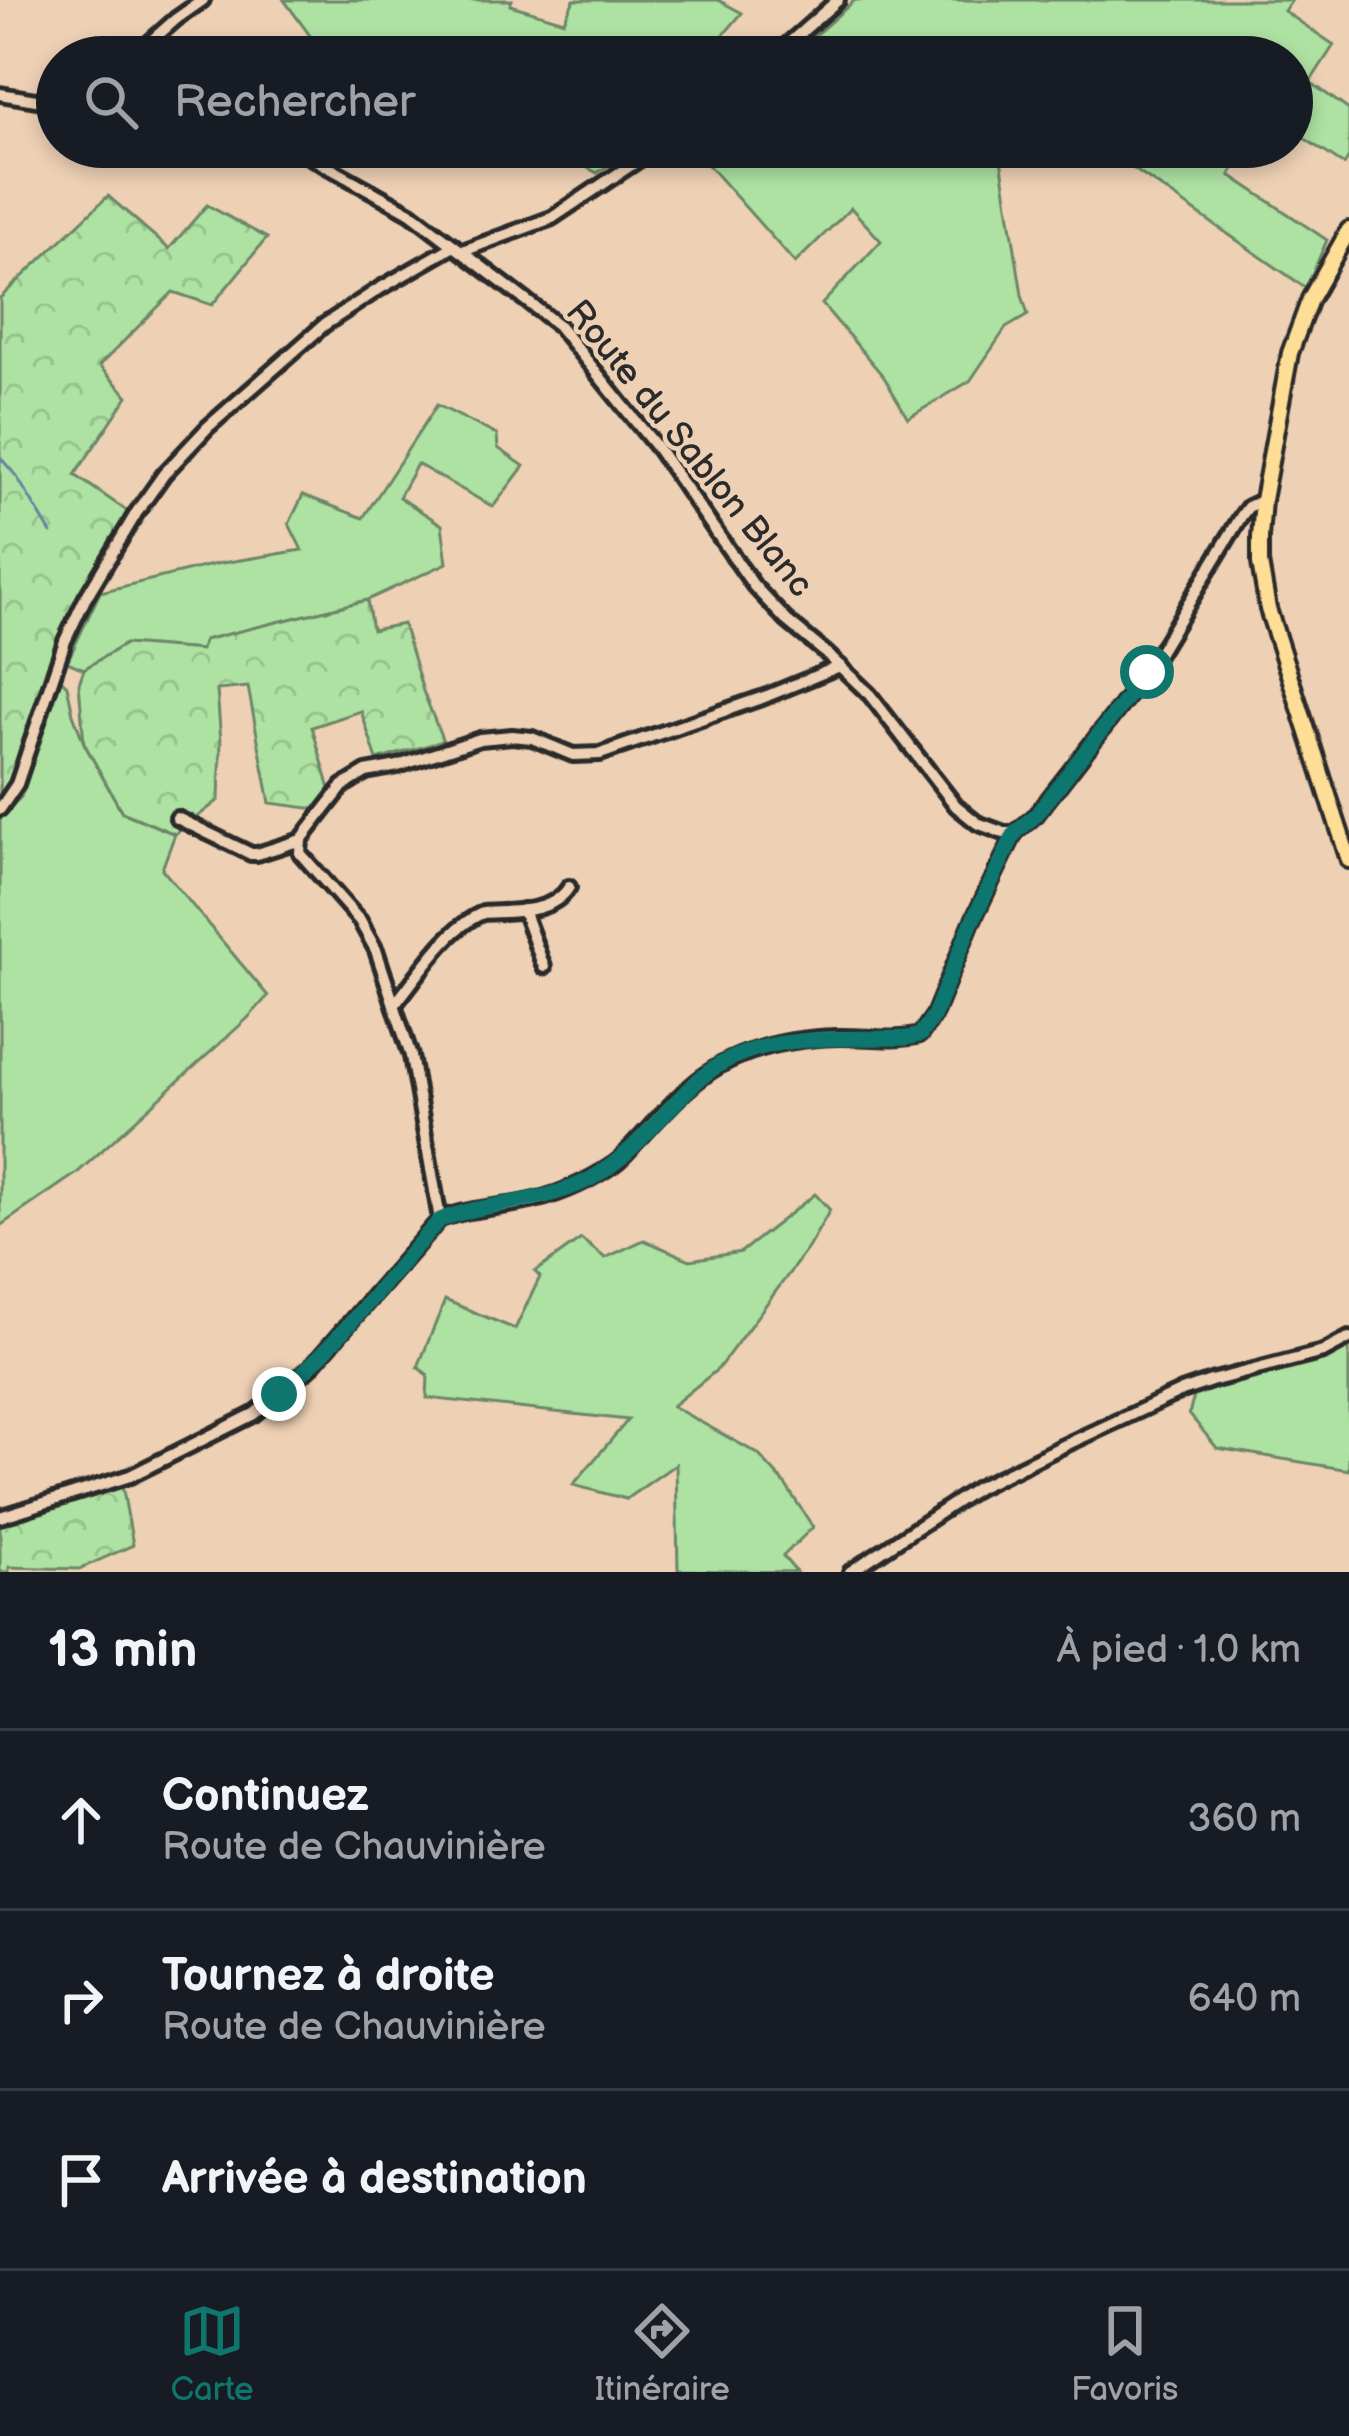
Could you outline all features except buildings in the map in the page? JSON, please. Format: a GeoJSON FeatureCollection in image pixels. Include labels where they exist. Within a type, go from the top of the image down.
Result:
{"type":"FeatureCollection","features":[{"type":"Feature","properties":{"kind":"main road"},"geometry":{"type":"LineString","coordinates":[[1349,230],[1310,299],[1290,353],[1263,500],[1260,563],[1268,609],[1349,860]]}},
{"type":"Feature","properties":{"kind":"street"},"geometry":{"type":"LineString","coordinates":[[157,36],[203,0]]}},
{"type":"Feature","properties":{"kind":"street"},"geometry":{"type":"LineString","coordinates":[[797,36],[838,0]]}},
{"type":"Feature","properties":{"kind":"street"},"geometry":{"type":"LineString","coordinates":[[0,94],[36,100]]}},
{"type":"Feature","properties":{"kind":"street","name":"Route du Sablon Blanc"},"geometry":{"type":"LineString","coordinates":[[330,168],[411,213],[558,325],[658,449],[754,586],[870,695],[956,806],[977,823],[1015,833]]}},
{"type":"Feature","properties":{"kind":"street"},"geometry":{"type":"LineString","coordinates":[[0,809],[16,784],[65,641],[85,599],[164,474],[208,428],[325,325],[379,289],[458,248],[552,218],[627,168]]}},
{"type":"Feature","properties":{"kind":"street"},"geometry":{"type":"LineString","coordinates":[[0,1517],[130,1476],[254,1414],[310,1368],[440,1220],[460,1212],[521,1203],[589,1180],[619,1161],[705,1075],[728,1060],[804,1039],[920,1035],[934,1015],[1015,833],[1036,815],[1147,672],[1247,507],[1263,500]]}},
{"type":"Feature","properties":{"kind":"street"},"geometry":{"type":"LineString","coordinates":[[440,1220],[411,1056],[376,950],[360,921],[300,853],[301,840],[343,786],[366,772],[480,740],[512,736],[573,755],[600,754],[840,666]]}},
{"type":"Feature","properties":{"kind":"street"},"geometry":{"type":"LineString","coordinates":[[176,818],[251,854],[301,840]]}},
{"type":"Feature","properties":{"kind":"street"},"geometry":{"type":"LineString","coordinates":[[395,1004],[473,917],[553,904],[569,887]]}},
{"type":"Feature","properties":{"kind":"street"},"geometry":{"type":"LineString","coordinates":[[523,910],[544,967]]}},
{"type":"Feature","properties":{"kind":"street"},"geometry":{"type":"LineString","coordinates":[[850,1572],[977,1489],[1060,1447],[1182,1391],[1323,1352],[1349,1338]]}},
{"type":"Feature","properties":{"kind":"green space"},"geometry":{"type":"Polygon","coordinates":[[[284,0],[512,0],[510,5],[564,21],[574,0],[718,0],[742,13],[723,36],[310,36],[284,0]]]}},
{"type":"Feature","properties":{"kind":"green space"},"geometry":{"type":"Polygon","coordinates":[[[855,0],[1292,0],[1284,11],[1334,45],[1313,77],[1313,36],[814,36],[855,0]]]}},
{"type":"Feature","properties":{"kind":"green space"},"geometry":{"type":"Polygon","coordinates":[[[1313,84],[1349,110],[1349,157],[1344,165],[1313,144],[1313,84]]]}},
{"type":"Feature","properties":{"kind":"green space"},"geometry":{"type":"Polygon","coordinates":[[[711,168],[1002,168],[1028,315],[1006,328],[970,381],[908,418],[884,377],[822,304],[881,241],[851,208],[795,263],[711,168]]]}},
{"type":"Feature","properties":{"kind":"green space"},"geometry":{"type":"Polygon","coordinates":[[[1132,168],[1234,168],[1230,175],[1327,240],[1306,288],[1132,168]]]}},
{"type":"Feature","properties":{"kind":"green space"},"geometry":{"type":"Polygon","coordinates":[[[108,196],[169,249],[207,205],[267,238],[212,305],[173,292],[99,366],[128,396],[75,475],[127,511],[47,666],[17,770],[0,796],[0,298],[108,196]]]}},
{"type":"Feature","properties":{"kind":"green space"},"geometry":{"type":"Polygon","coordinates":[[[437,405],[497,435],[498,448],[524,466],[493,507],[417,464],[399,497],[442,525],[447,563],[367,600],[204,640],[201,650],[125,644],[84,669],[67,662],[100,592],[216,564],[302,550],[289,524],[303,495],[363,518],[437,405]]]}},
{"type":"Feature","properties":{"kind":"green space"},"geometry":{"type":"Polygon","coordinates":[[[367,600],[372,630],[403,624],[443,741],[377,760],[361,711],[312,727],[330,789],[316,809],[270,803],[248,687],[217,690],[219,800],[175,834],[122,812],[84,743],[79,683],[84,669],[125,644],[201,650],[204,640],[367,600]]]}},
{"type":"Feature","properties":{"kind":"green space"},"geometry":{"type":"Polygon","coordinates":[[[61,679],[67,685],[84,743],[122,812],[175,834],[162,869],[268,996],[77,1173],[0,1226],[0,818],[21,797],[61,679]]]}},
{"type":"Feature","properties":{"kind":"green space"},"geometry":{"type":"Polygon","coordinates":[[[815,1194],[830,1210],[808,1248],[718,1369],[672,1406],[758,1454],[785,1484],[813,1527],[783,1556],[796,1572],[678,1570],[676,1464],[626,1499],[573,1485],[628,1420],[427,1398],[428,1375],[418,1367],[445,1300],[515,1329],[540,1277],[535,1272],[581,1239],[605,1258],[644,1240],[690,1260],[741,1252],[815,1194]]]}},
{"type":"Feature","properties":{"kind":"green space"},"geometry":{"type":"Polygon","coordinates":[[[1349,1345],[1349,1470],[1217,1448],[1189,1414],[1195,1393],[1313,1362],[1349,1345]]]}},
{"type":"Feature","properties":{"kind":"green space"},"geometry":{"type":"Polygon","coordinates":[[[120,1474],[133,1545],[79,1569],[9,1567],[9,1572],[0,1572],[0,1513],[120,1474]]]}},
{"type":"Feature","properties":{"kind":"waterway"},"geometry":{"type":"LineString","coordinates":[[0,457],[51,533]]}},
{"type":"Feature","properties":{"kind":"route"},"geometry":{"type":"LineString","coordinates":[[279,1394],[344,1333],[440,1220],[460,1212],[521,1203],[589,1180],[619,1161],[705,1075],[728,1060],[804,1039],[920,1035],[934,1015],[1015,833],[1036,815],[1147,672]]}}]}
